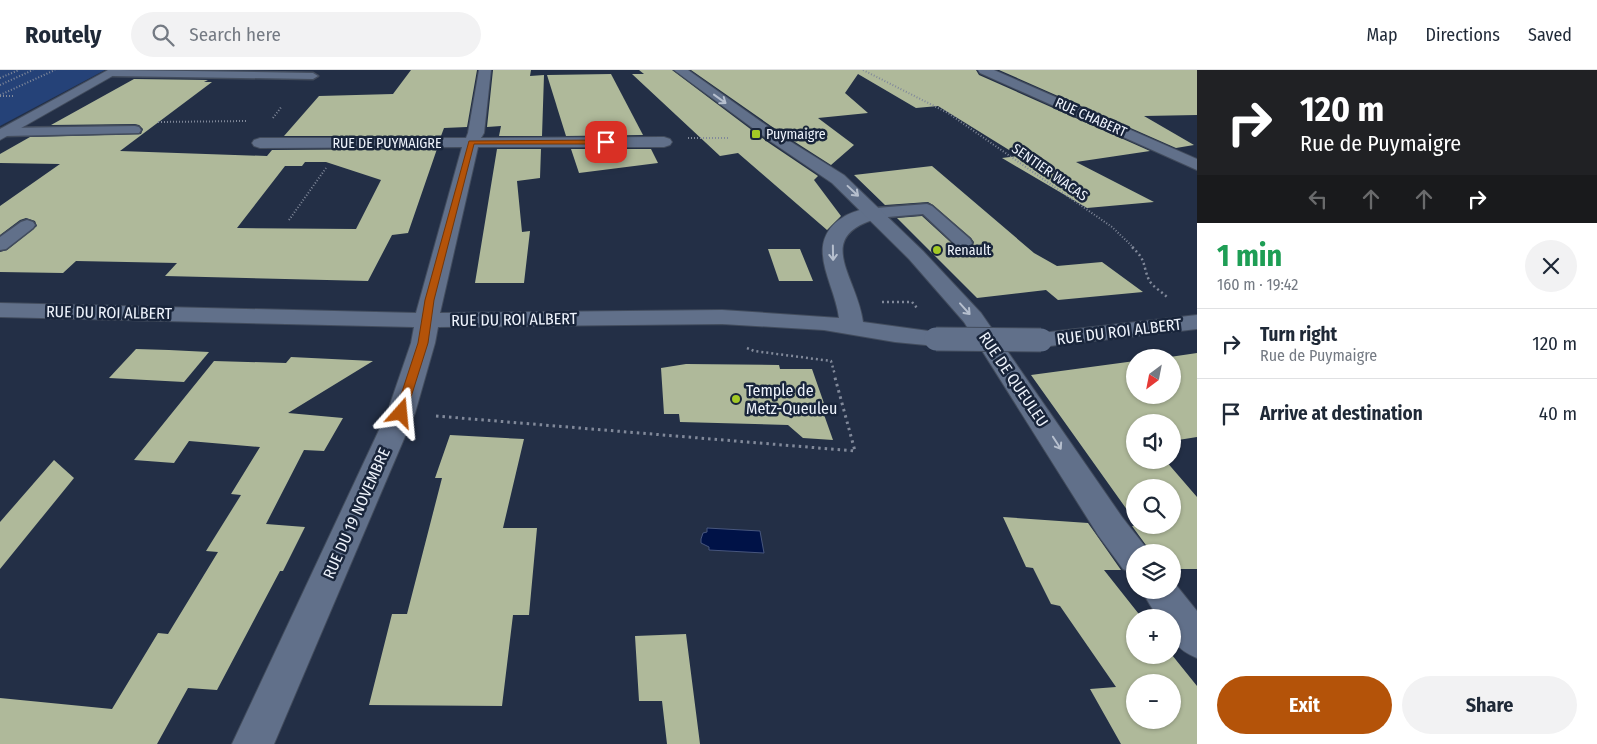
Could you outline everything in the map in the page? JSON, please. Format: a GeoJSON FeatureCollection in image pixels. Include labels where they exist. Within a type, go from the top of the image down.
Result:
{"type":"FeatureCollection","features":[{"type":"Feature","properties":{"kind":"street","name":"RUE DU 19 NOVEMBRE"},"geometry":{"type":"LineString","coordinates":[[253,744],[401,413],[423,343],[426,320],[471,142],[476,133],[486,70]]}},
{"type":"Feature","properties":{"kind":"street","name":"RUE DE QUEULEU"},"geometry":{"type":"LineString","coordinates":[[680,70],[775,138],[838,179],[876,213],[973,318],[1110,526],[1126,547]]}},
{"type":"Feature","properties":{"kind":"street","name":"RUE CHABERT"},"geometry":{"type":"LineString","coordinates":[[984,70],[1197,165]]}},
{"type":"Feature","properties":{"kind":"street"},"geometry":{"type":"LineString","coordinates":[[2,134],[114,72]]}},
{"type":"Feature","properties":{"kind":"street","name":"RUE DE PUYMAIGRE"},"geometry":{"type":"LineString","coordinates":[[260,143],[664,142]]}},
{"type":"Feature","properties":{"kind":"street"},"geometry":{"type":"LineString","coordinates":[[851,328],[849,306],[832,257],[834,239],[852,219],[863,214],[876,213]]}},
{"type":"Feature","properties":{"kind":"street","name":"RUE DU ROI ALBERT"},"geometry":{"type":"LineString","coordinates":[[0,310],[426,320],[722,317],[799,321],[936,340],[1041,340],[1197,322]]}},
{"type":"Feature","properties":{"kind":"street"},"geometry":{"type":"LineString","coordinates":[[1166,599],[1197,640]]}},
{"type":"Feature","properties":{"kind":"lane"},"geometry":{"type":"LineString","coordinates":[[114,72],[312,76]]}},
{"type":"Feature","properties":{"kind":"lane"},"geometry":{"type":"LineString","coordinates":[[2,134],[135,130]]}},
{"type":"Feature","properties":{"kind":"lane"},"geometry":{"type":"LineString","coordinates":[[876,213],[926,209],[964,243]]}},
{"type":"Feature","properties":{"kind":"lane"},"geometry":{"type":"LineString","coordinates":[[0,245],[27,225]]}},
{"type":"Feature","properties":{"kind":"path"},"geometry":{"type":"LineString","coordinates":[[0,78],[19,70]]}},
{"type":"Feature","properties":{"kind":"path"},"geometry":{"type":"LineString","coordinates":[[0,85],[33,70]]}},
{"type":"Feature","properties":{"kind":"path"},"geometry":{"type":"LineString","coordinates":[[0,95],[55,70]]}},
{"type":"Feature","properties":{"kind":"path","name":"SENTIER WACAS"},"geometry":{"type":"LineString","coordinates":[[863,70],[948,113],[1112,227],[1141,255],[1149,281],[1170,300]]}},
{"type":"Feature","properties":{"kind":"path"},"geometry":{"type":"LineString","coordinates":[[0,95],[22,96]]}},
{"type":"Feature","properties":{"kind":"path"},"geometry":{"type":"LineString","coordinates":[[680,138],[732,138]]}},
{"type":"Feature","properties":{"kind":"path"},"geometry":{"type":"LineString","coordinates":[[289,220],[344,143]]}},
{"type":"Feature","properties":{"kind":"path"},"geometry":{"type":"LineString","coordinates":[[401,413],[855,451],[831,362],[754,351],[744,346]]}},
{"type":"Feature","properties":{"kind":"shaded area"},"geometry":{"type":"Polygon","coordinates":[[[0,70],[105,70],[0,126],[0,70]]]}},
{"type":"Feature","properties":{"kind":"shaded area"},"geometry":{"type":"Polygon","coordinates":[[[707,528],[760,531],[764,553],[709,550],[709,547],[701,543],[703,533],[707,532],[707,528]]]}},
{"type":"Feature","properties":{"kind":"building"},"geometry":{"type":"Polygon","coordinates":[[[411,70],[477,70],[467,127],[444,128],[441,136],[284,136],[319,96],[393,94],[411,70]]]}},
{"type":"Feature","properties":{"kind":"building"},"geometry":{"type":"Polygon","coordinates":[[[493,70],[531,70],[530,76],[544,75],[542,136],[499,136],[501,126],[487,127],[493,70]]]}},
{"type":"Feature","properties":{"kind":"building"},"geometry":{"type":"Polygon","coordinates":[[[639,70],[672,70],[769,143],[818,176],[814,180],[841,216],[827,230],[738,153],[720,156],[632,74],[644,74],[639,70]]]}},
{"type":"Feature","properties":{"kind":"building"},"geometry":{"type":"Polygon","coordinates":[[[691,70],[976,70],[979,75],[1150,151],[1076,162],[1154,202],[1087,208],[1002,158],[1019,156],[938,106],[916,108],[858,74],[845,93],[868,113],[818,118],[854,145],[831,165],[781,133],[691,70]]]}},
{"type":"Feature","properties":{"kind":"building"},"geometry":{"type":"Polygon","coordinates":[[[999,70],[1197,70],[1197,115],[1144,116],[1194,145],[1176,148],[999,70]]]}},
{"type":"Feature","properties":{"kind":"building"},"geometry":{"type":"Polygon","coordinates":[[[611,74],[643,135],[566,136],[547,75],[611,74]]]}},
{"type":"Feature","properties":{"kind":"building"},"geometry":{"type":"Polygon","coordinates":[[[134,79],[208,80],[204,82],[212,82],[120,151],[267,156],[272,150],[437,149],[408,233],[392,235],[368,281],[165,276],[177,263],[76,261],[63,273],[0,272],[0,252],[7,250],[37,226],[35,221],[26,218],[20,220],[0,235],[0,206],[60,164],[0,163],[0,154],[30,137],[141,134],[143,129],[135,124],[51,125],[134,79]],[[305,162],[302,166],[285,166],[237,228],[356,229],[381,180],[326,162],[305,162]]]}},
{"type":"Feature","properties":{"kind":"building"},"geometry":{"type":"Polygon","coordinates":[[[497,149],[541,149],[540,178],[517,181],[522,232],[530,231],[524,283],[475,283],[497,149]]]}},
{"type":"Feature","properties":{"kind":"building"},"geometry":{"type":"Polygon","coordinates":[[[571,149],[651,149],[658,163],[579,173],[571,149]]]}},
{"type":"Feature","properties":{"kind":"building"},"geometry":{"type":"Polygon","coordinates":[[[932,166],[1034,253],[1057,266],[1102,262],[1143,292],[1058,300],[1046,290],[977,298],[897,218],[922,216],[958,249],[972,248],[974,242],[971,238],[928,202],[885,205],[854,175],[932,166]]]}},
{"type":"Feature","properties":{"kind":"building"},"geometry":{"type":"Polygon","coordinates":[[[768,249],[800,249],[813,281],[779,281],[768,249]]]}},
{"type":"Feature","properties":{"kind":"building"},"geometry":{"type":"Polygon","coordinates":[[[136,349],[209,352],[184,382],[109,378],[136,349]]]}},
{"type":"Feature","properties":{"kind":"building"},"geometry":{"type":"Polygon","coordinates":[[[1197,353],[1197,437],[1181,440],[1181,414],[1126,414],[1126,469],[1173,469],[1197,497],[1197,569],[1181,569],[1181,544],[1145,544],[1138,534],[1181,534],[1181,479],[1126,479],[1126,508],[1031,375],[1126,362],[1126,404],[1181,404],[1181,355],[1197,353]]]}},
{"type":"Feature","properties":{"kind":"building"},"geometry":{"type":"Polygon","coordinates":[[[291,357],[373,361],[288,413],[343,418],[324,451],[304,450],[266,524],[305,527],[283,571],[280,571],[217,690],[188,688],[157,744],[0,744],[0,698],[112,709],[158,633],[168,634],[218,552],[206,551],[241,495],[231,494],[260,447],[189,441],[174,463],[134,460],[214,361],[286,363],[291,357]]]}},
{"type":"Feature","properties":{"kind":"building","name":"Temple de Metz-Queuleu"},"geometry":{"type":"Polygon","coordinates":[[[686,364],[779,365],[780,369],[812,369],[826,409],[822,409],[833,440],[803,438],[788,425],[680,422],[679,414],[664,414],[661,368],[686,364]]]}},
{"type":"Feature","properties":{"kind":"building"},"geometry":{"type":"Polygon","coordinates":[[[450,435],[524,439],[503,528],[537,528],[529,615],[513,615],[502,706],[369,705],[392,614],[407,614],[442,478],[435,478],[450,435]]]}},
{"type":"Feature","properties":{"kind":"building"},"geometry":{"type":"Polygon","coordinates":[[[54,460],[74,478],[0,569],[0,522],[54,460]]]}},
{"type":"Feature","properties":{"kind":"building"},"geometry":{"type":"Polygon","coordinates":[[[1003,517],[1088,523],[1121,570],[1104,570],[1135,609],[1126,609],[1126,664],[1179,664],[1197,686],[1197,744],[1121,744],[1090,689],[1116,687],[1060,606],[1051,604],[1033,568],[1026,567],[1003,517]]]}},
{"type":"Feature","properties":{"kind":"building"},"geometry":{"type":"Polygon","coordinates":[[[686,634],[700,744],[667,744],[662,701],[639,701],[635,636],[686,634]]]}},
{"type":"Feature","properties":{"kind":"place","name":"Puymaigre"},"geometry":{"type":"Point","coordinates":[756,134]}},
{"type":"Feature","properties":{"kind":"place","name":"Renault"},"geometry":{"type":"Point","coordinates":[937,250]}},
{"type":"Feature","properties":{"kind":"place","name":"Temple de Metz-Queuleu"},"geometry":{"type":"Point","coordinates":[736,399]}},
{"type":"Feature","properties":{"kind":"route"},"geometry":{"type":"LineString","coordinates":[[401,413],[423,343],[430,300],[471,142],[606,142]]}}]}
